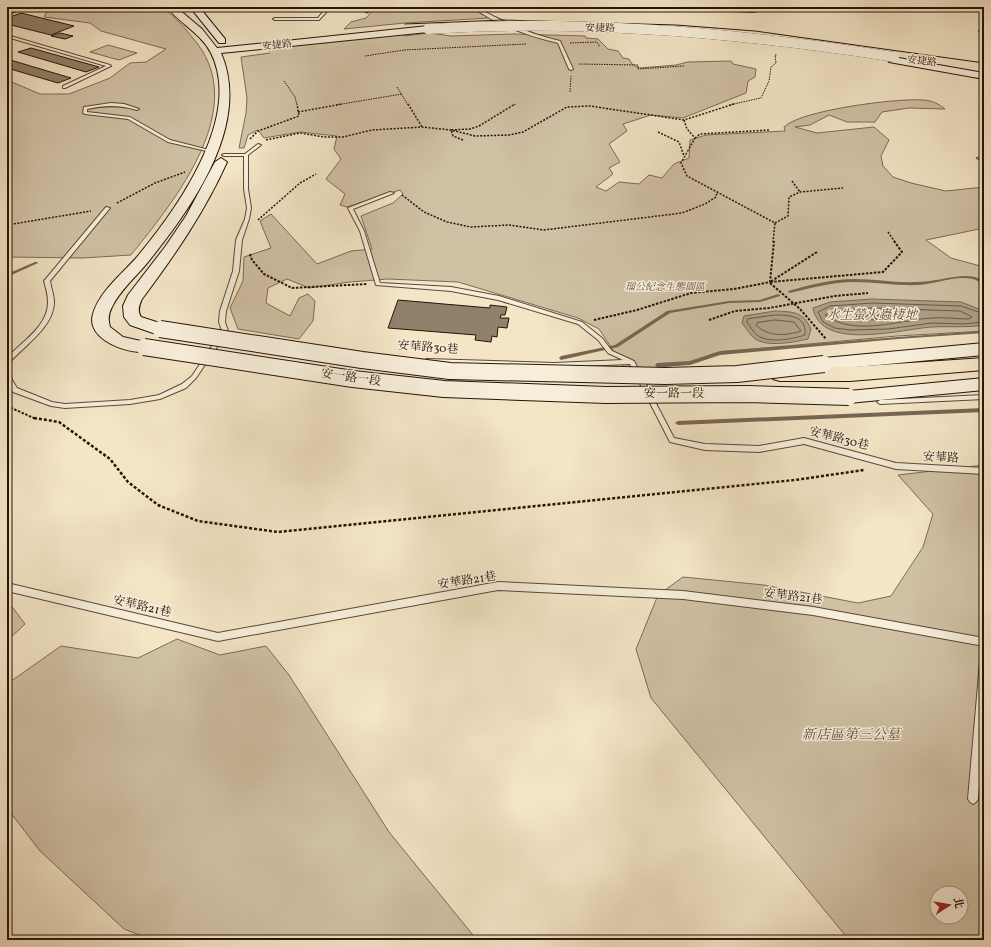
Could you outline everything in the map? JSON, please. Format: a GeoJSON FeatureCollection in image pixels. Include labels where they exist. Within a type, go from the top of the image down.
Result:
{"type":"FeatureCollection","features":[{"type":"Feature","properties":{"kind":"highway"},"geometry":{"type":"LineString","coordinates":[[737,374],[850,374],[984,364]]}},
{"type":"Feature","properties":{"kind":"highway"},"geometry":{"type":"LineString","coordinates":[[748,394],[984,374]]}},
{"type":"Feature","properties":{"kind":"street","name":"安一路一段"},"geometry":{"type":"LineString","coordinates":[[171,7],[206,39],[227,63]]}},
{"type":"Feature","properties":{"kind":"street","name":"安一路一段"},"geometry":{"type":"LineString","coordinates":[[194,7],[209,24],[227,63]]}},
{"type":"Feature","properties":{"kind":"street","name":"安捷路"},"geometry":{"type":"LineString","coordinates":[[402,34],[428,30],[507,28],[653,32],[761,41],[894,59],[984,76]]}},
{"type":"Feature","properties":{"kind":"street","name":"安捷路"},"geometry":{"type":"LineString","coordinates":[[227,63],[428,30]]}},
{"type":"Feature","properties":{"kind":"street","name":"安捷路"},"geometry":{"type":"LineString","coordinates":[[227,63],[269,49]]}},
{"type":"Feature","properties":{"kind":"street","name":"安捷路"},"geometry":{"type":"LineString","coordinates":[[894,59],[984,65]]}},
{"type":"Feature","properties":{"kind":"street","name":"安一路一段"},"geometry":{"type":"LineString","coordinates":[[227,63],[222,73],[224,100],[223,115],[202,172],[167,227],[102,311],[100,322],[104,331],[113,339],[144,347],[353,379],[444,389],[600,394],[748,394],[849,397],[984,384]]}},
{"type":"Feature","properties":{"kind":"street"},"geometry":{"type":"LineString","coordinates":[[212,148],[226,150]]}},
{"type":"Feature","properties":{"kind":"street","name":"安一路一段"},"geometry":{"type":"LineString","coordinates":[[226,150],[204,198],[189,222],[134,298],[130,306],[130,314],[133,320],[144,325],[160,329],[362,360],[450,371],[534,374],[665,376],[737,374],[866,359],[984,349]]}},
{"type":"Feature","properties":{"kind":"lane"},"geometry":{"type":"LineString","coordinates":[[275,19],[319,18],[329,7]]}},
{"type":"Feature","properties":{"kind":"lane"},"geometry":{"type":"LineString","coordinates":[[474,7],[501,23],[528,35],[559,42],[571,69]]}},
{"type":"Feature","properties":{"kind":"lane"},"geometry":{"type":"LineString","coordinates":[[710,10],[753,11],[757,10],[759,7]]}},
{"type":"Feature","properties":{"kind":"lane"},"geometry":{"type":"LineString","coordinates":[[7,36],[109,66],[64,87]]}},
{"type":"Feature","properties":{"kind":"lane"},"geometry":{"type":"LineString","coordinates":[[137,109],[124,104],[103,104],[85,108],[85,113],[129,118],[169,141],[212,148]]}},
{"type":"Feature","properties":{"kind":"lane"},"geometry":{"type":"LineString","coordinates":[[225,331],[222,322],[223,311],[236,271],[239,240],[247,219],[249,208],[246,189],[246,155],[259,144]]}},
{"type":"Feature","properties":{"kind":"lane"},"geometry":{"type":"LineString","coordinates":[[226,150],[246,155]]}},
{"type":"Feature","properties":{"kind":"lane"},"geometry":{"type":"LineString","coordinates":[[392,194],[350,208],[362,232],[378,284],[451,289],[486,295],[580,323],[600,339],[610,352],[632,362]]}},
{"type":"Feature","properties":{"kind":"lane"},"geometry":{"type":"LineString","coordinates":[[7,362],[17,349],[46,324],[52,306],[47,281],[108,208]]}},
{"type":"Feature","properties":{"kind":"lane"},"geometry":{"type":"LineString","coordinates":[[225,331],[232,332]]}},
{"type":"Feature","properties":{"kind":"lane"},"geometry":{"type":"LineString","coordinates":[[7,376],[15,390],[51,404],[65,406],[130,402],[160,397],[184,386],[194,377],[225,331]]}},
{"type":"Feature","properties":{"kind":"lane","name":"安華路30巷"},"geometry":{"type":"LineString","coordinates":[[403,358],[418,360],[554,365],[632,362],[672,440],[705,447],[759,449],[804,441],[896,466]]}},
{"type":"Feature","properties":{"kind":"lane"},"geometry":{"type":"LineString","coordinates":[[880,402],[984,397]]}},
{"type":"Feature","properties":{"kind":"lane","name":"安華路"},"geometry":{"type":"LineString","coordinates":[[896,466],[984,471]]}},
{"type":"Feature","properties":{"kind":"lane","name":"安華路21巷"},"geometry":{"type":"LineString","coordinates":[[7,587],[218,637],[498,586],[683,595],[813,611],[984,642]]}},
{"type":"Feature","properties":{"kind":"lane"},"geometry":{"type":"LineString","coordinates":[[974,800],[984,662]]}},
{"type":"Feature","properties":{"kind":"path"},"geometry":{"type":"LineString","coordinates":[[560,43],[597,42],[600,47]]}},
{"type":"Feature","properties":{"kind":"path"},"geometry":{"type":"LineString","coordinates":[[365,56],[404,50],[530,44]]}},
{"type":"Feature","properties":{"kind":"path"},"geometry":{"type":"LineString","coordinates":[[259,144],[267,139],[300,133],[324,137],[343,138],[372,130],[422,127],[451,130],[475,136],[509,135],[523,132],[567,107],[590,106],[622,112],[684,120],[718,108],[761,98],[769,81],[771,67],[776,63],[775,55],[783,55]]}},
{"type":"Feature","properties":{"kind":"path"},"geometry":{"type":"LineString","coordinates":[[569,63],[638,65],[638,69],[684,66]]}},
{"type":"Feature","properties":{"kind":"path"},"geometry":{"type":"LineString","coordinates":[[570,92],[571,69]]}},
{"type":"Feature","properties":{"kind":"path"},"geometry":{"type":"LineString","coordinates":[[246,155],[251,136],[263,129],[295,119],[299,116],[295,97],[284,81]]}},
{"type":"Feature","properties":{"kind":"path"},"geometry":{"type":"LineString","coordinates":[[397,87],[422,127]]}},
{"type":"Feature","properties":{"kind":"path"},"geometry":{"type":"LineString","coordinates":[[298,112],[402,94]]}},
{"type":"Feature","properties":{"kind":"path"},"geometry":{"type":"LineString","coordinates":[[451,130],[470,129],[479,126],[516,104]]}},
{"type":"Feature","properties":{"kind":"path"},"geometry":{"type":"LineString","coordinates":[[684,120],[687,129],[696,138]]}},
{"type":"Feature","properties":{"kind":"path"},"geometry":{"type":"LineString","coordinates":[[451,130],[453,136],[463,140]]}},
{"type":"Feature","properties":{"kind":"path"},"geometry":{"type":"LineString","coordinates":[[769,130],[700,134],[684,156],[681,163],[687,176],[775,223]]}},
{"type":"Feature","properties":{"kind":"path"},"geometry":{"type":"LineString","coordinates":[[658,132],[679,142],[684,156]]}},
{"type":"Feature","properties":{"kind":"path"},"geometry":{"type":"LineString","coordinates":[[255,226],[257,220],[274,204],[300,183],[316,174]]}},
{"type":"Feature","properties":{"kind":"path"},"geometry":{"type":"LineString","coordinates":[[792,181],[800,192]]}},
{"type":"Feature","properties":{"kind":"path"},"geometry":{"type":"LineString","coordinates":[[775,223],[788,216],[789,197],[800,192],[843,188]]}},
{"type":"Feature","properties":{"kind":"path"},"geometry":{"type":"LineString","coordinates":[[392,194],[404,196],[424,212],[447,222],[471,227],[509,225],[544,230],[682,213],[705,204],[716,197],[717,192]]}},
{"type":"Feature","properties":{"kind":"path"},"geometry":{"type":"LineString","coordinates":[[770,282],[775,223]]}},
{"type":"Feature","properties":{"kind":"path"},"geometry":{"type":"LineString","coordinates":[[580,323],[636,310],[691,293],[734,289],[770,282],[883,272],[902,252],[888,232]]}},
{"type":"Feature","properties":{"kind":"path"},"geometry":{"type":"LineString","coordinates":[[248,249],[252,260],[264,274],[292,288],[378,284]]}},
{"type":"Feature","properties":{"kind":"path"},"geometry":{"type":"LineString","coordinates":[[770,282],[816,252]]}},
{"type":"Feature","properties":{"kind":"path"},"geometry":{"type":"LineString","coordinates":[[770,282],[796,303],[811,319],[826,339]]}},
{"type":"Feature","properties":{"kind":"path"},"geometry":{"type":"LineString","coordinates":[[709,320],[734,311],[835,296],[868,293]]}},
{"type":"Feature","properties":{"kind":"path"},"geometry":{"type":"LineString","coordinates":[[7,406],[37,419],[59,422],[110,459],[128,482],[158,505],[198,521],[278,532],[794,480],[865,470]]}},
{"type":"Feature","properties":{"kind":"green space"},"geometry":{"type":"Polygon","coordinates":[[[49,7],[159,7],[172,15],[186,29],[209,64],[215,92],[211,121],[201,150],[186,179],[168,207],[131,255],[83,258],[7,257],[7,80],[40,94],[69,94],[110,78],[130,63],[146,62],[166,49],[101,31],[90,23],[44,17],[49,7]]]}},
{"type":"Feature","properties":{"kind":"green space"},"geometry":{"type":"Polygon","coordinates":[[[376,7],[470,7],[489,18],[405,23],[344,29],[351,22],[366,18],[376,7]]]}},
{"type":"Feature","properties":{"kind":"green space","name":"瑠公紀念生態園區"},"geometry":{"type":"Polygon","coordinates":[[[402,32],[404,36],[429,33],[451,36],[514,34],[585,36],[586,38],[598,39],[608,49],[618,51],[623,58],[629,59],[632,64],[639,68],[676,65],[688,62],[731,61],[733,64],[756,69],[755,77],[748,81],[746,93],[683,118],[651,115],[623,124],[627,131],[609,144],[620,162],[609,168],[613,174],[596,187],[606,191],[619,182],[639,184],[649,175],[662,178],[674,164],[689,158],[690,140],[706,135],[785,131],[784,127],[809,115],[872,103],[923,100],[938,104],[945,109],[909,108],[882,112],[875,122],[847,122],[829,115],[810,125],[795,127],[817,133],[874,127],[889,140],[881,156],[883,166],[893,177],[911,183],[946,191],[984,187],[984,228],[926,240],[951,258],[984,267],[984,331],[897,336],[720,352],[680,365],[626,370],[599,329],[578,318],[458,282],[388,279],[350,282],[309,288],[287,279],[268,288],[266,303],[290,316],[299,298],[308,294],[315,301],[313,321],[299,339],[238,329],[230,308],[243,281],[244,257],[271,248],[260,221],[271,214],[317,264],[351,251],[372,249],[361,216],[393,203],[403,194],[400,190],[347,207],[340,205],[345,194],[326,179],[341,159],[334,149],[337,136],[300,132],[264,138],[258,130],[248,135],[244,148],[239,148],[246,113],[247,98],[241,57],[270,53],[269,47],[402,32]]]}},
{"type":"Feature","properties":{"kind":"green space"},"geometry":{"type":"Polygon","coordinates":[[[108,45],[137,53],[119,60],[90,52],[108,45]]]}},
{"type":"Feature","properties":{"kind":"green space","name":"新店區第三公墓"},"geometry":{"type":"Polygon","coordinates":[[[984,465],[984,940],[849,940],[651,698],[636,649],[658,595],[683,577],[764,585],[858,603],[891,596],[923,547],[933,514],[898,475],[984,465]]]}},
{"type":"Feature","properties":{"kind":"green space"},"geometry":{"type":"Polygon","coordinates":[[[7,600],[25,624],[7,641],[7,600]]]}},
{"type":"Feature","properties":{"kind":"green space"},"geometry":{"type":"Polygon","coordinates":[[[177,639],[220,655],[266,646],[289,675],[389,832],[477,940],[152,940],[124,929],[40,851],[7,808],[7,684],[61,646],[138,658],[177,639]]]}},
{"type":"Feature","properties":{"kind":"water","name":"水生螢火蟲棲地"},"geometry":{"type":"Polygon","coordinates":[[[872,299],[961,302],[984,311],[984,325],[932,327],[864,335],[846,334],[831,330],[819,322],[813,308],[830,302],[872,299]]]}},
{"type":"Feature","properties":{"kind":"water","name":"水生螢火蟲棲地"},"geometry":{"type":"Polygon","coordinates":[[[775,311],[792,312],[805,319],[811,329],[808,339],[796,342],[773,344],[766,343],[754,338],[742,323],[744,316],[775,311]]]}},
{"type":"Feature","properties":{"kind":"building"},"geometry":{"type":"Polygon","coordinates":[[[374,7],[374,9],[367,13],[360,9],[374,7]]]}},
{"type":"Feature","properties":{"kind":"building"},"geometry":{"type":"Polygon","coordinates":[[[7,8],[27,8],[7,15],[7,8]]]}},
{"type":"Feature","properties":{"kind":"building"},"geometry":{"type":"Polygon","coordinates":[[[21,13],[74,26],[51,35],[7,24],[7,18],[21,13]]]}},
{"type":"Feature","properties":{"kind":"building"},"geometry":{"type":"Polygon","coordinates":[[[60,33],[73,36],[65,39],[51,36],[60,33]]]}},
{"type":"Feature","properties":{"kind":"building"},"geometry":{"type":"Polygon","coordinates":[[[31,48],[99,67],[86,72],[18,52],[31,48]]]}},
{"type":"Feature","properties":{"kind":"building"},"geometry":{"type":"Polygon","coordinates":[[[7,59],[71,78],[58,83],[7,68],[7,59]]]}},
{"type":"Feature","properties":{"kind":"building"},"geometry":{"type":"Polygon","coordinates":[[[398,300],[490,308],[490,305],[507,307],[505,315],[501,315],[500,318],[509,318],[507,328],[498,327],[497,337],[492,336],[491,342],[475,340],[476,335],[388,328],[398,300]]]}},
{"type":"Feature","properties":{"kind":"waterway"},"geometry":{"type":"LineString","coordinates":[[7,276],[36,263]]}},
{"type":"Feature","properties":{"kind":"waterway"},"geometry":{"type":"LineString","coordinates":[[790,292],[817,285],[844,281],[917,284],[957,277],[972,277],[984,283]]}},
{"type":"Feature","properties":{"kind":"waterway"},"geometry":{"type":"LineString","coordinates":[[561,358],[616,346],[669,312],[729,302],[760,301],[778,295]]}},
{"type":"Feature","properties":{"kind":"waterway"},"geometry":{"type":"LineString","coordinates":[[657,365],[690,363],[720,353],[984,332]]}},
{"type":"Feature","properties":{"kind":"waterway"},"geometry":{"type":"LineString","coordinates":[[678,423],[984,410]]}},
{"type":"Feature","properties":{"kind":"tunnel"},"geometry":{"type":"LineString","coordinates":[[269,49],[384,36]]}},
{"type":"Feature","properties":{"kind":"tram line"},"geometry":{"type":"LineString","coordinates":[[405,24],[503,20],[676,25],[755,31],[984,63]]}}]}
